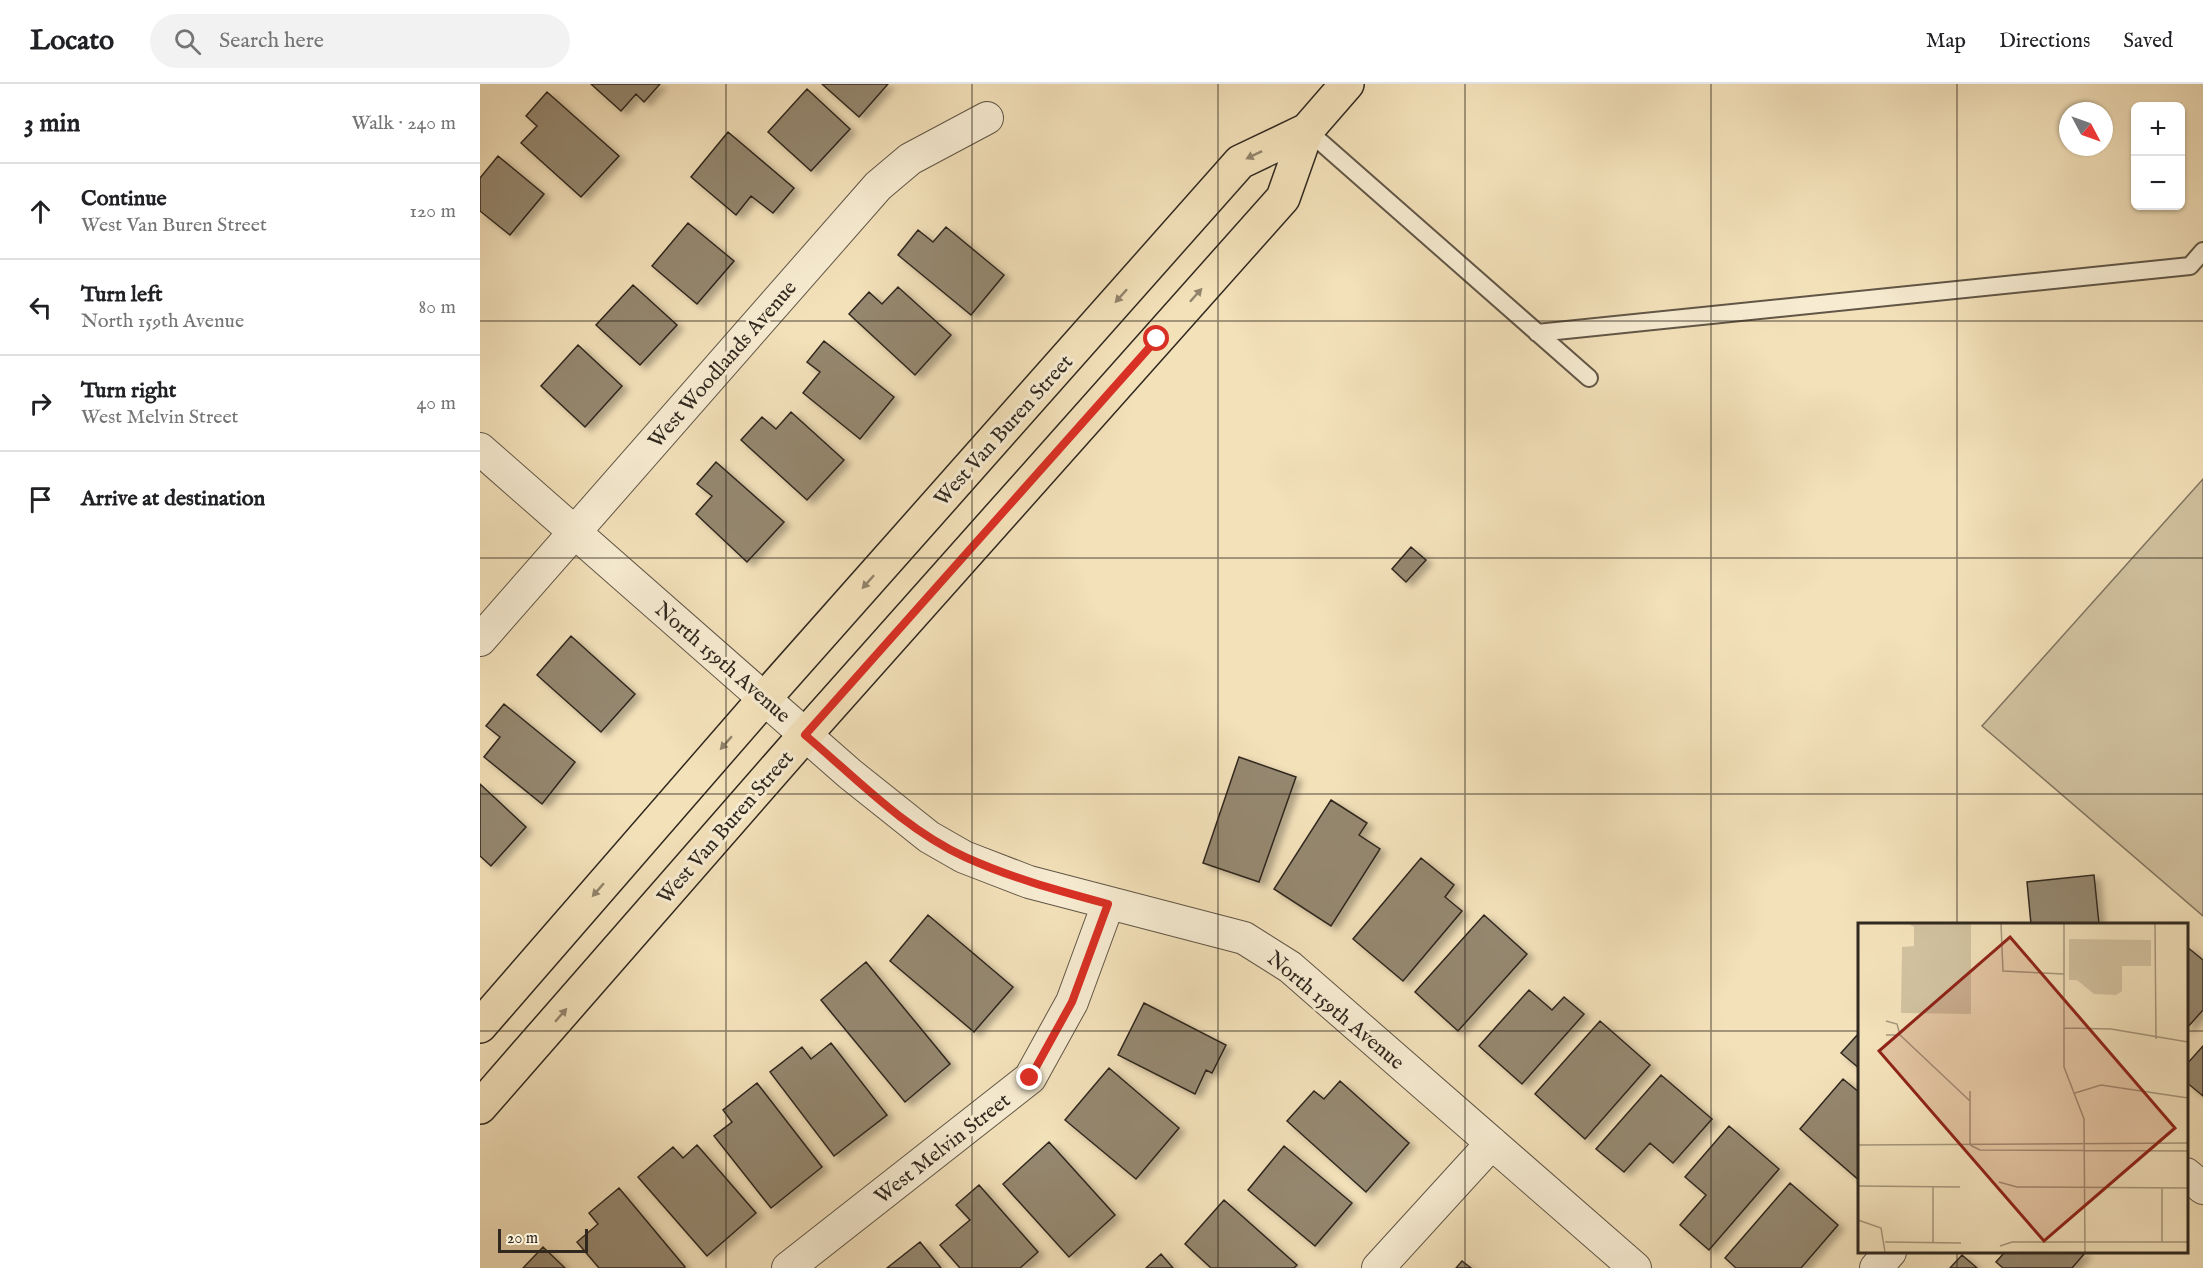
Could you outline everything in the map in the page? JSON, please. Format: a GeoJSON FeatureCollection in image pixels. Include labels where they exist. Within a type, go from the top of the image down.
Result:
{"type":"FeatureCollection","features":[{"type":"Feature","properties":{"kind":"main road","name":"West Van Buren Street"},"geometry":{"type":"LineString","coordinates":[[480,1107],[805,735],[1283,198],[1307,130],[1347,84]]}},
{"type":"Feature","properties":{"kind":"main road","name":"West Van Buren Street"},"geometry":{"type":"LineString","coordinates":[[480,1026],[764,699],[1240,162],[1307,130]]}},
{"type":"Feature","properties":{"kind":"street","name":"West Woodlands Avenue"},"geometry":{"type":"LineString","coordinates":[[480,640],[878,186],[910,159],[987,118]]}},
{"type":"Feature","properties":{"kind":"street","name":"North 159th Avenue"},"geometry":{"type":"LineString","coordinates":[[480,449],[805,735],[900,816],[929,837],[964,857],[1029,882],[1245,938],[1290,967],[1635,1268]]}},
{"type":"Feature","properties":{"kind":"street","name":"West Melvin Street"},"geometry":{"type":"LineString","coordinates":[[788,1268],[1030,1078],[1072,1002],[1108,904]]}},
{"type":"Feature","properties":{"kind":"street"},"geometry":{"type":"LineString","coordinates":[[1378,1268],[1492,1143]]}},
{"type":"Feature","properties":{"kind":"street"},"geometry":{"type":"LineString","coordinates":[[2188,1175],[2203,1188]]}},
{"type":"Feature","properties":{"kind":"street"},"geometry":{"type":"LineString","coordinates":[[1876,1268],[1888,1253]]}},
{"type":"Feature","properties":{"kind":"lane"},"geometry":{"type":"LineString","coordinates":[[1307,130],[1589,378]]}},
{"type":"Feature","properties":{"kind":"lane"},"geometry":{"type":"LineString","coordinates":[[1537,333],[2197,268],[2203,251]]}},
{"type":"Feature","properties":{"kind":"shaded area"},"geometry":{"type":"Polygon","coordinates":[[[2203,479],[2203,916],[1982,726],[2203,479]]]}},
{"type":"Feature","properties":{"kind":"building"},"geometry":{"type":"Polygon","coordinates":[[[591,84],[660,84],[644,102],[636,94],[621,111],[591,84]]]}},
{"type":"Feature","properties":{"kind":"building"},"geometry":{"type":"Polygon","coordinates":[[[822,84],[888,84],[859,117],[822,84]]]}},
{"type":"Feature","properties":{"kind":"building"},"geometry":{"type":"Polygon","coordinates":[[[807,89],[850,129],[811,171],[768,132],[807,89]]]}},
{"type":"Feature","properties":{"kind":"building"},"geometry":{"type":"Polygon","coordinates":[[[547,92],[619,156],[581,197],[521,143],[537,126],[526,116],[547,92]]]}},
{"type":"Feature","properties":{"kind":"building"},"geometry":{"type":"Polygon","coordinates":[[[728,132],[794,188],[773,213],[751,196],[736,215],[691,177],[728,132]]]}},
{"type":"Feature","properties":{"kind":"building"},"geometry":{"type":"Polygon","coordinates":[[[498,156],[544,194],[510,235],[480,211],[480,178],[498,156]]]}},
{"type":"Feature","properties":{"kind":"building"},"geometry":{"type":"Polygon","coordinates":[[[688,223],[734,261],[697,304],[652,266],[688,223]]]}},
{"type":"Feature","properties":{"kind":"building"},"geometry":{"type":"Polygon","coordinates":[[[946,227],[1004,275],[971,315],[898,255],[918,230],[933,242],[946,227]]]}},
{"type":"Feature","properties":{"kind":"building"},"geometry":{"type":"Polygon","coordinates":[[[633,285],[677,325],[640,365],[596,325],[633,285]]]}},
{"type":"Feature","properties":{"kind":"building"},"geometry":{"type":"Polygon","coordinates":[[[898,287],[951,335],[915,375],[849,314],[869,292],[882,304],[898,287]]]}},
{"type":"Feature","properties":{"kind":"building"},"geometry":{"type":"Polygon","coordinates":[[[824,341],[894,397],[860,439],[803,393],[820,372],[807,362],[824,341]]]}},
{"type":"Feature","properties":{"kind":"building"},"geometry":{"type":"Polygon","coordinates":[[[578,345],[622,386],[585,427],[541,386],[578,345]]]}},
{"type":"Feature","properties":{"kind":"building"},"geometry":{"type":"Polygon","coordinates":[[[791,412],[844,460],[807,500],[741,440],[762,417],[776,429],[791,412]]]}},
{"type":"Feature","properties":{"kind":"building"},"geometry":{"type":"Polygon","coordinates":[[[716,462],[784,522],[747,562],[696,514],[712,496],[697,484],[716,462]]]}},
{"type":"Feature","properties":{"kind":"building"},"geometry":{"type":"Polygon","coordinates":[[[1411,547],[1426,560],[1406,582],[1392,569],[1411,547]]]}},
{"type":"Feature","properties":{"kind":"building"},"geometry":{"type":"Polygon","coordinates":[[[571,636],[635,694],[601,732],[537,675],[571,636]]]}},
{"type":"Feature","properties":{"kind":"building"},"geometry":{"type":"Polygon","coordinates":[[[504,704],[575,762],[542,804],[484,757],[500,737],[486,726],[504,704]]]}},
{"type":"Feature","properties":{"kind":"building"},"geometry":{"type":"Polygon","coordinates":[[[1239,757],[1296,777],[1259,882],[1203,863],[1239,757]]]}},
{"type":"Feature","properties":{"kind":"building"},"geometry":{"type":"Polygon","coordinates":[[[480,784],[526,827],[491,866],[480,856],[480,784]]]}},
{"type":"Feature","properties":{"kind":"building"},"geometry":{"type":"Polygon","coordinates":[[[1331,800],[1367,823],[1359,835],[1380,849],[1331,926],[1274,889],[1331,800]]]}},
{"type":"Feature","properties":{"kind":"building"},"geometry":{"type":"Polygon","coordinates":[[[1421,858],[1454,885],[1445,897],[1462,911],[1403,981],[1353,939],[1421,858]]]}},
{"type":"Feature","properties":{"kind":"building"},"geometry":{"type":"Polygon","coordinates":[[[2094,875],[2099,923],[2031,923],[2027,882],[2094,875]]]}},
{"type":"Feature","properties":{"kind":"building"},"geometry":{"type":"Polygon","coordinates":[[[928,915],[1013,987],[974,1032],[890,961],[928,915]]]}},
{"type":"Feature","properties":{"kind":"building"},"geometry":{"type":"Polygon","coordinates":[[[1484,915],[1527,954],[1458,1031],[1415,992],[1484,915]]]}},
{"type":"Feature","properties":{"kind":"building"},"geometry":{"type":"Polygon","coordinates":[[[2188,948],[2203,960],[2203,1010],[2188,1027],[2188,948]]]}},
{"type":"Feature","properties":{"kind":"building"},"geometry":{"type":"Polygon","coordinates":[[[866,962],[950,1064],[905,1102],[821,1000],[866,962]]]}},
{"type":"Feature","properties":{"kind":"building"},"geometry":{"type":"Polygon","coordinates":[[[1529,990],[1552,1010],[1564,997],[1584,1014],[1522,1084],[1479,1046],[1529,990]]]}},
{"type":"Feature","properties":{"kind":"building"},"geometry":{"type":"Polygon","coordinates":[[[1144,1003],[1226,1045],[1212,1073],[1206,1070],[1195,1094],[1118,1055],[1144,1003]]]}},
{"type":"Feature","properties":{"kind":"building"},"geometry":{"type":"Polygon","coordinates":[[[1600,1021],[1650,1065],[1585,1139],[1535,1094],[1600,1021]]]}},
{"type":"Feature","properties":{"kind":"building"},"geometry":{"type":"Polygon","coordinates":[[[1858,1034],[1858,1067],[1841,1053],[1858,1034]]]}},
{"type":"Feature","properties":{"kind":"building"},"geometry":{"type":"Polygon","coordinates":[[[831,1043],[887,1115],[834,1156],[770,1072],[802,1047],[811,1059],[831,1043]]]}},
{"type":"Feature","properties":{"kind":"building"},"geometry":{"type":"Polygon","coordinates":[[[2203,1046],[2203,1096],[2188,1084],[2188,1063],[2203,1046]]]}},
{"type":"Feature","properties":{"kind":"building"},"geometry":{"type":"Polygon","coordinates":[[[1109,1068],[1179,1128],[1136,1179],[1065,1120],[1109,1068]]]}},
{"type":"Feature","properties":{"kind":"building"},"geometry":{"type":"Polygon","coordinates":[[[1661,1075],[1712,1119],[1673,1163],[1650,1143],[1624,1172],[1596,1149],[1661,1075]]]}},
{"type":"Feature","properties":{"kind":"building"},"geometry":{"type":"Polygon","coordinates":[[[1843,1079],[1858,1091],[1858,1179],[1800,1129],[1843,1079]]]}},
{"type":"Feature","properties":{"kind":"building"},"geometry":{"type":"Polygon","coordinates":[[[1340,1081],[1409,1143],[1366,1192],[1287,1121],[1314,1091],[1324,1099],[1340,1081]]]}},
{"type":"Feature","properties":{"kind":"building"},"geometry":{"type":"Polygon","coordinates":[[[757,1083],[822,1167],[771,1208],[714,1136],[732,1122],[723,1110],[757,1083]]]}},
{"type":"Feature","properties":{"kind":"building"},"geometry":{"type":"Polygon","coordinates":[[[1729,1126],[1779,1169],[1709,1250],[1680,1225],[1706,1195],[1685,1177],[1729,1126]]]}},
{"type":"Feature","properties":{"kind":"building"},"geometry":{"type":"Polygon","coordinates":[[[1049,1142],[1115,1215],[1069,1257],[1003,1184],[1049,1142]]]}},
{"type":"Feature","properties":{"kind":"building"},"geometry":{"type":"Polygon","coordinates":[[[697,1145],[756,1213],[707,1256],[638,1177],[673,1147],[683,1158],[697,1145]]]}},
{"type":"Feature","properties":{"kind":"building"},"geometry":{"type":"Polygon","coordinates":[[[1284,1146],[1352,1203],[1315,1246],[1248,1190],[1284,1146]]]}},
{"type":"Feature","properties":{"kind":"building"},"geometry":{"type":"Polygon","coordinates":[[[1790,1183],[1838,1225],[1801,1268],[1736,1268],[1725,1258],[1790,1183]]]}},
{"type":"Feature","properties":{"kind":"building"},"geometry":{"type":"Polygon","coordinates":[[[979,1185],[1038,1252],[1020,1268],[960,1268],[940,1245],[970,1220],[956,1205],[979,1185]]]}},
{"type":"Feature","properties":{"kind":"building"},"geometry":{"type":"Polygon","coordinates":[[[619,1188],[684,1268],[599,1268],[577,1242],[598,1224],[589,1213],[619,1188]]]}},
{"type":"Feature","properties":{"kind":"building"},"geometry":{"type":"Polygon","coordinates":[[[1224,1200],[1297,1265],[1294,1268],[1211,1268],[1185,1244],[1224,1200]]]}},
{"type":"Feature","properties":{"kind":"building"},"geometry":{"type":"Polygon","coordinates":[[[920,1242],[941,1268],[887,1268],[920,1242]]]}},
{"type":"Feature","properties":{"kind":"building"},"geometry":{"type":"Polygon","coordinates":[[[543,1247],[565,1268],[523,1268],[543,1247]]]}},
{"type":"Feature","properties":{"kind":"building"},"geometry":{"type":"Polygon","coordinates":[[[2004,1253],[2085,1253],[2072,1268],[2003,1268],[1996,1262],[2004,1253]]]}},
{"type":"Feature","properties":{"kind":"building"},"geometry":{"type":"Polygon","coordinates":[[[1161,1254],[1173,1268],[1146,1268],[1161,1254]]]}},
{"type":"Feature","properties":{"kind":"building"},"geometry":{"type":"Polygon","coordinates":[[[1962,1255],[1977,1268],[1950,1268],[1962,1255]]]}},
{"type":"Feature","properties":{"kind":"building"},"geometry":{"type":"Polygon","coordinates":[[[1462,1261],[1471,1268],[1456,1268],[1462,1261]]]}},
{"type":"Feature","properties":{"kind":"route"},"geometry":{"type":"LineString","coordinates":[[1030,1078],[1072,1002],[1108,904],[1029,882],[964,857],[929,837],[900,816],[805,735],[1157,339]]}}]}
